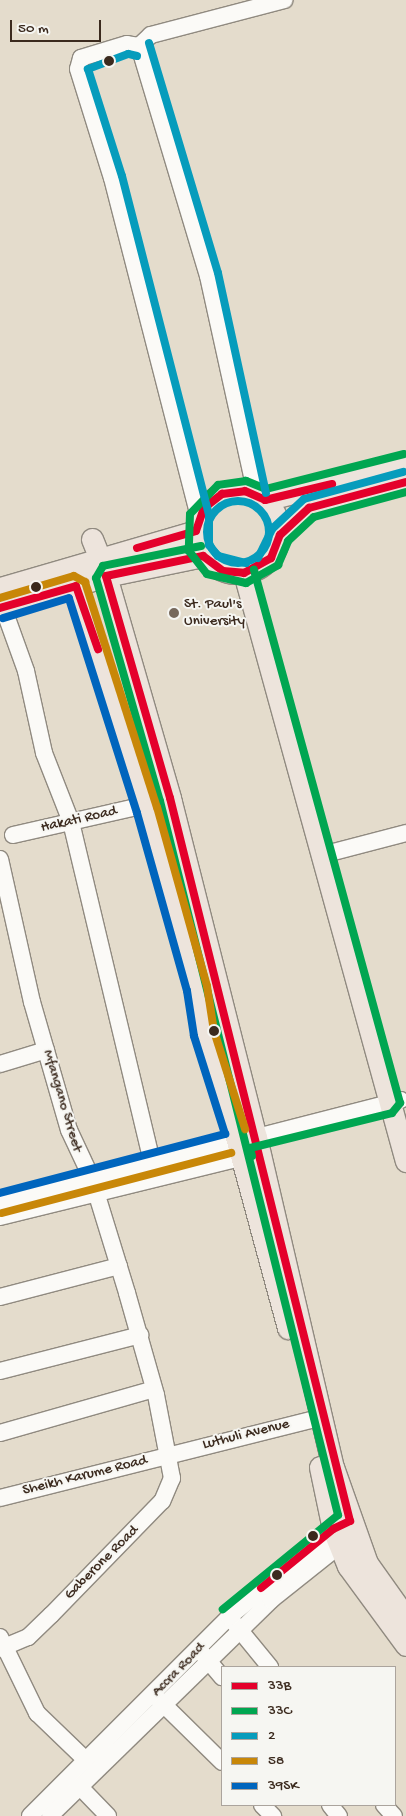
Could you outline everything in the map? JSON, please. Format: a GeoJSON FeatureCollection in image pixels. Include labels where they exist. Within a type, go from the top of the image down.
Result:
{"type":"FeatureCollection","features":[{"type":"Feature","properties":{"kind":"main road"},"geometry":{"type":"LineString","coordinates":[[1,601],[103,568],[197,524],[222,494],[261,498],[406,464]]}},
{"type":"Feature","properties":{"kind":"main road"},"geometry":{"type":"LineString","coordinates":[[197,524],[204,556],[223,571],[250,572],[271,558],[280,534],[309,508],[406,482]]}},
{"type":"Feature","properties":{"kind":"main road"},"geometry":{"type":"LineString","coordinates":[[261,498],[280,534]]}},
{"type":"Feature","properties":{"kind":"main road"},"geometry":{"type":"LineString","coordinates":[[92,539],[103,568],[171,802],[249,1147],[344,1532],[374,1606],[406,1646]]}},
{"type":"Feature","properties":{"kind":"main road"},"geometry":{"type":"LineString","coordinates":[[1,601],[76,586],[103,568],[204,556]]}},
{"type":"Feature","properties":{"kind":"main road"},"geometry":{"type":"LineString","coordinates":[[250,572],[399,1107],[406,1162]]}},
{"type":"Feature","properties":{"kind":"main road"},"geometry":{"type":"LineString","coordinates":[[76,586],[146,808],[197,989],[204,1033],[249,1147]]}},
{"type":"Feature","properties":{"kind":"main road"},"geometry":{"type":"LineString","coordinates":[[139,785],[144,777],[164,779]]}},
{"type":"Feature","properties":{"kind":"main road"},"geometry":{"type":"LineString","coordinates":[[146,808],[158,811],[171,802]]}},
{"type":"Feature","properties":{"kind":"main road"},"geometry":{"type":"LineString","coordinates":[[344,1532],[406,1618]]}},
{"type":"Feature","properties":{"kind":"street"},"geometry":{"type":"LineString","coordinates":[[197,524],[112,178],[78,69],[81,58],[127,44],[139,46],[151,36],[284,0]]}},
{"type":"Feature","properties":{"kind":"street"},"geometry":{"type":"LineString","coordinates":[[139,46],[208,276],[261,498]]}},
{"type":"Feature","properties":{"kind":"street"},"geometry":{"type":"LineString","coordinates":[[1,601],[26,671],[44,754],[71,822],[152,1163]]}},
{"type":"Feature","properties":{"kind":"street","name":"Hakati Road"},"geometry":{"type":"LineString","coordinates":[[7,832],[146,808]]}},
{"type":"Feature","properties":{"kind":"street"},"geometry":{"type":"LineString","coordinates":[[0,858],[7,832]]}},
{"type":"Feature","properties":{"kind":"street"},"geometry":{"type":"LineString","coordinates":[[328,854],[406,833]]}},
{"type":"Feature","properties":{"kind":"street","name":"Mfangano Street"},"geometry":{"type":"LineString","coordinates":[[0,858],[46,1050],[69,1130],[94,1186],[119,1266],[140,1335],[169,1454]]}},
{"type":"Feature","properties":{"kind":"street"},"geometry":{"type":"LineString","coordinates":[[0,1064],[46,1050]]}},
{"type":"Feature","properties":{"kind":"street"},"geometry":{"type":"LineString","coordinates":[[0,1203],[94,1186],[399,1107]]}},
{"type":"Feature","properties":{"kind":"street"},"geometry":{"type":"LineString","coordinates":[[0,1217],[94,1186],[152,1163],[249,1147]]}},
{"type":"Feature","properties":{"kind":"street"},"geometry":{"type":"LineString","coordinates":[[0,1297],[119,1266]]}},
{"type":"Feature","properties":{"kind":"street"},"geometry":{"type":"LineString","coordinates":[[0,1371],[140,1335]]}},
{"type":"Feature","properties":{"kind":"street"},"geometry":{"type":"LineString","coordinates":[[0,1433],[154,1388]]}},
{"type":"Feature","properties":{"kind":"street","name":"Luthuli Avenue"},"geometry":{"type":"LineString","coordinates":[[169,1454],[316,1418]]}},
{"type":"Feature","properties":{"kind":"street","name":"Sheikh Karume Road"},"geometry":{"type":"LineString","coordinates":[[0,1498],[169,1454]]}},
{"type":"Feature","properties":{"kind":"street","name":"Gaberone Road"},"geometry":{"type":"LineString","coordinates":[[2,1645],[28,1636],[51,1615],[162,1501],[172,1478],[169,1454]]}},
{"type":"Feature","properties":{"kind":"street","name":"Accra Road"},"geometry":{"type":"LineString","coordinates":[[50,1816],[81,1788],[160,1700],[234,1624],[344,1532]]}},
{"type":"Feature","properties":{"kind":"street"},"geometry":{"type":"LineString","coordinates":[[234,1624],[269,1666]]}},
{"type":"Feature","properties":{"kind":"street"},"geometry":{"type":"LineString","coordinates":[[2,1645],[37,1713],[88,1762]]}},
{"type":"Feature","properties":{"kind":"street"},"geometry":{"type":"LineString","coordinates":[[203,1655],[221,1676]]}},
{"type":"Feature","properties":{"kind":"street"},"geometry":{"type":"LineString","coordinates":[[160,1700],[221,1761]]}},
{"type":"Feature","properties":{"kind":"street","name":"Accra Road"},"geometry":{"type":"LineString","coordinates":[[30,1816],[88,1762],[160,1700]]}},
{"type":"Feature","properties":{"kind":"street"},"geometry":{"type":"LineString","coordinates":[[81,1788],[108,1816]]}},
{"type":"Feature","properties":{"kind":"street"},"geometry":{"type":"LineString","coordinates":[[263,1806],[273,1816]]}},
{"type":"Feature","properties":{"kind":"street"},"geometry":{"type":"LineString","coordinates":[[331,1806],[339,1816]]}},
{"type":"Feature","properties":{"kind":"street"},"geometry":{"type":"LineString","coordinates":[[385,1806],[394,1816]]}},
{"type":"Feature","properties":{"kind":"transit line","name":"2"},"geometry":{"type":"LineString","coordinates":[[149,43],[218,273],[266,493]]}},
{"type":"Feature","properties":{"kind":"transit line","name":"2"},"geometry":{"type":"LineString","coordinates":[[137,56],[128,54],[88,69],[122,176],[209,516],[209,545],[218,556],[246,563]]}},
{"type":"Feature","properties":{"kind":"transit line","name":"33C"},"geometry":{"type":"LineString","coordinates":[[404,454],[266,489],[246,481],[218,485],[190,514],[189,551],[207,574],[246,583],[278,565],[288,541],[314,517],[406,492]]}},
{"type":"Feature","properties":{"kind":"transit line","name":"2"},"geometry":{"type":"LineString","coordinates":[[258,558],[272,529],[304,499],[403,472]]}},
{"type":"Feature","properties":{"kind":"transit line","name":"33B"},"geometry":{"type":"LineString","coordinates":[[261,1588],[333,1529],[350,1521],[170,798],[106,576],[203,556],[223,571],[244,573],[271,558],[280,535],[309,508],[406,482]]}},
{"type":"Feature","properties":{"kind":"transit line","name":"33B"},"geometry":{"type":"LineString","coordinates":[[137,548],[196,531],[204,508],[222,494],[245,491],[265,500],[332,484]]}},
{"type":"Feature","properties":{"kind":"transit line","name":"2"},"geometry":{"type":"LineString","coordinates":[[232,501],[244,501],[260,510],[267,520],[269,532],[267,544],[260,554],[244,563],[232,563],[221,558],[212,549],[207,538],[207,526],[212,515],[221,506],[232,501]]}},
{"type":"Feature","properties":{"kind":"transit line","name":"33C"},"geometry":{"type":"LineString","coordinates":[[201,546],[103,566],[96,578],[160,801],[338,1515],[223,1609]]}},
{"type":"Feature","properties":{"kind":"transit line","name":"33C"},"geometry":{"type":"LineString","coordinates":[[252,1156],[250,1148],[392,1113],[400,1103],[254,570]]}},
{"type":"Feature","properties":{"kind":"transit line","name":"58"},"geometry":{"type":"LineString","coordinates":[[0,598],[74,576],[85,582],[157,807],[207,986],[214,1031],[245,1129]]}},
{"type":"Feature","properties":{"kind":"transit line","name":"33B"},"geometry":{"type":"LineString","coordinates":[[0,608],[76,586],[98,649]]}},
{"type":"Feature","properties":{"kind":"transit line","name":"39SK"},"geometry":{"type":"LineString","coordinates":[[0,1193],[225,1134],[194,1036],[187,991],[137,813],[69,598],[3,618]]}},
{"type":"Feature","properties":{"kind":"transit line","name":"58"},"geometry":{"type":"LineString","coordinates":[[2,1213],[231,1153]]}},
{"type":"Feature","properties":{"kind":"place","name":"St. Paul's University"},"geometry":{"type":"Point","coordinates":[174,613]}}]}
